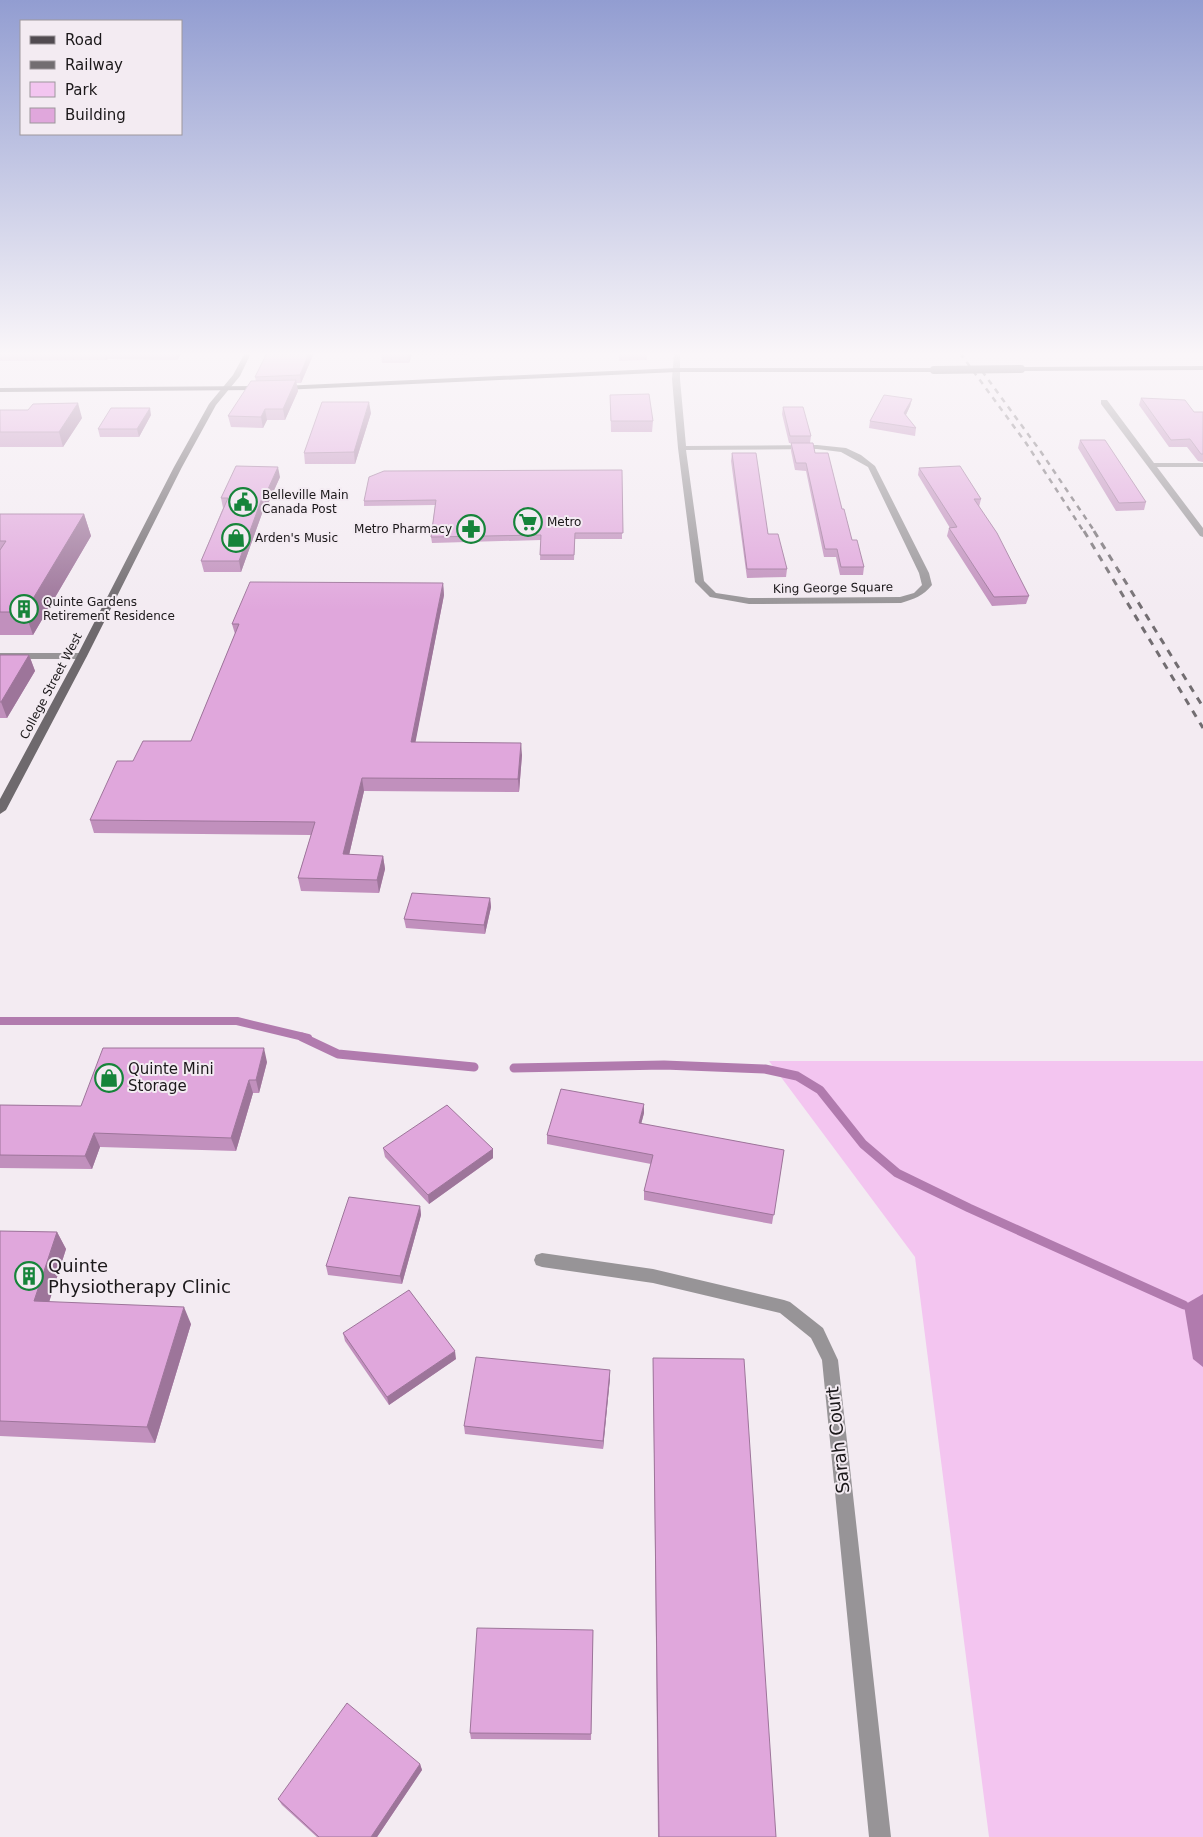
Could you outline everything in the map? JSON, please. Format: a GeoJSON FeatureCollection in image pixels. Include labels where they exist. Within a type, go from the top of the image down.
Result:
{"type":"FeatureCollection","features":[{"type":"Feature","properties":{"kind":"main road","name":"College Street West"},"geometry":{"type":"LineString","coordinates":[[0,810],[194,439]]}},
{"type":"Feature","properties":{"kind":"street","name":"King George Square"},"geometry":{"type":"LineString","coordinates":[[681,439],[682,448],[700,582],[713,595],[748,601],[901,600],[917,596],[927,586],[924,573],[871,466],[858,457],[843,450],[817,447],[682,448]]}},
{"type":"Feature","properties":{"kind":"street"},"geometry":{"type":"LineString","coordinates":[[1132,439],[1203,534]]}},
{"type":"Feature","properties":{"kind":"street"},"geometry":{"type":"LineString","coordinates":[[1152,465],[1203,465]]}},
{"type":"Feature","properties":{"kind":"street"},"geometry":{"type":"LineString","coordinates":[[0,656],[82,656]]}},
{"type":"Feature","properties":{"kind":"street","name":"Sarah Court"},"geometry":{"type":"LineString","coordinates":[[542,1260],[653,1276],[784,1307],[817,1332],[830,1360],[880,1837]]}},
{"type":"Feature","properties":{"kind":"green space"},"geometry":{"type":"Polygon","coordinates":[[[769,1061],[1203,1061],[1203,1837],[989,1837],[915,1257],[769,1061]]]}},
{"type":"Feature","properties":{"kind":"shaded area"},"geometry":{"type":"Polygon","coordinates":[[[1203,1294],[1203,1367],[1193,1359],[1184,1305],[1203,1294]]]}},
{"type":"Feature","properties":{"kind":"building"},"geometry":{"type":"Polygon","coordinates":[[[309,439],[358,439],[354,452],[304,453],[309,439]]]}},
{"type":"Feature","properties":{"kind":"building"},"geometry":{"type":"Polygon","coordinates":[[[1170,439],[1203,439],[1203,454],[1201,454],[1190,439],[1170,439]]]}},
{"type":"Feature","properties":{"kind":"building"},"geometry":{"type":"Polygon","coordinates":[[[1080,440],[1105,440],[1146,502],[1119,503],[1080,440]]]}},
{"type":"Feature","properties":{"kind":"building"},"geometry":{"type":"Polygon","coordinates":[[[791,443],[813,443],[815,453],[828,453],[842,509],[844,509],[852,540],[857,540],[864,567],[841,567],[837,549],[825,549],[806,463],[796,463],[791,443]]]}},
{"type":"Feature","properties":{"kind":"building"},"geometry":{"type":"Polygon","coordinates":[[[732,453],[756,453],[768,534],[778,534],[787,569],[747,569],[732,453]]]}},
{"type":"Feature","properties":{"kind":"building"},"geometry":{"type":"Polygon","coordinates":[[[236,466],[278,467],[264,498],[262,498],[239,561],[201,561],[228,498],[221,498],[236,466]]]}},
{"type":"Feature","properties":{"kind":"building"},"geometry":{"type":"Polygon","coordinates":[[[960,466],[981,499],[974,499],[997,533],[1029,596],[994,597],[949,528],[957,527],[919,468],[960,466]]]}},
{"type":"Feature","properties":{"kind":"building","name":"Metro"},"geometry":{"type":"Polygon","coordinates":[[[622,470],[623,533],[575,533],[574,555],[540,555],[541,535],[431,537],[436,500],[364,501],[369,477],[384,471],[622,470]]]}},
{"type":"Feature","properties":{"kind":"building"},"geometry":{"type":"Polygon","coordinates":[[[0,514],[84,514],[25,612],[0,612],[0,550],[6,541],[0,541],[0,514]]]}},
{"type":"Feature","properties":{"kind":"building"},"geometry":{"type":"Polygon","coordinates":[[[250,582],[443,583],[411,742],[521,743],[518,779],[362,778],[343,854],[383,856],[377,880],[298,878],[315,822],[90,820],[117,761],[133,761],[143,741],[191,741],[239,624],[232,624],[250,582]]]}},
{"type":"Feature","properties":{"kind":"building"},"geometry":{"type":"Polygon","coordinates":[[[0,655],[29,655],[1,702],[0,702],[0,655]]]}},
{"type":"Feature","properties":{"kind":"building"},"geometry":{"type":"Polygon","coordinates":[[[412,893],[490,898],[484,925],[404,919],[412,893]]]}},
{"type":"Feature","properties":{"kind":"building"},"geometry":{"type":"Polygon","coordinates":[[[103,1048],[264,1048],[256,1080],[249,1080],[231,1138],[94,1133],[85,1156],[0,1155],[0,1105],[81,1106],[103,1048]]]}},
{"type":"Feature","properties":{"kind":"building"},"geometry":{"type":"Polygon","coordinates":[[[561,1089],[644,1104],[639,1123],[784,1150],[774,1215],[644,1191],[653,1155],[547,1135],[561,1089]]]}},
{"type":"Feature","properties":{"kind":"building"},"geometry":{"type":"Polygon","coordinates":[[[447,1105],[493,1149],[428,1195],[383,1148],[447,1105]]]}},
{"type":"Feature","properties":{"kind":"building"},"geometry":{"type":"Polygon","coordinates":[[[349,1197],[420,1206],[400,1276],[326,1266],[349,1197]]]}},
{"type":"Feature","properties":{"kind":"building"},"geometry":{"type":"Polygon","coordinates":[[[0,1231],[57,1232],[34,1301],[184,1307],[147,1427],[0,1421],[0,1231]]]}},
{"type":"Feature","properties":{"kind":"building"},"geometry":{"type":"Polygon","coordinates":[[[409,1290],[455,1351],[387,1397],[343,1333],[409,1290]]]}},
{"type":"Feature","properties":{"kind":"building"},"geometry":{"type":"Polygon","coordinates":[[[476,1357],[610,1370],[603,1441],[464,1426],[476,1357]]]}},
{"type":"Feature","properties":{"kind":"building"},"geometry":{"type":"Polygon","coordinates":[[[653,1358],[744,1359],[776,1837],[659,1837],[653,1358]]]}},
{"type":"Feature","properties":{"kind":"building"},"geometry":{"type":"Polygon","coordinates":[[[477,1628],[593,1630],[591,1734],[470,1733],[477,1628]]]}},
{"type":"Feature","properties":{"kind":"building"},"geometry":{"type":"Polygon","coordinates":[[[347,1703],[420,1764],[371,1837],[319,1837],[278,1799],[347,1703]]]}},
{"type":"Feature","properties":{"kind":"waterway"},"geometry":{"type":"LineString","coordinates":[[0,1021],[237,1021],[308,1038]]}},
{"type":"Feature","properties":{"kind":"waterway"},"geometry":{"type":"LineString","coordinates":[[302,1037],[338,1054],[474,1067]]}},
{"type":"Feature","properties":{"kind":"waterway"},"geometry":{"type":"LineString","coordinates":[[514,1068],[664,1065],[765,1069],[797,1076],[820,1090],[863,1144],[897,1173],[969,1208],[1184,1305]]}},
{"type":"Feature","properties":{"kind":"railway"},"geometry":{"type":"LineString","coordinates":[[1023,439],[1084,532]]}},
{"type":"Feature","properties":{"kind":"railway"},"geometry":{"type":"LineString","coordinates":[[1031,439],[1095,532]]}},
{"type":"Feature","properties":{"kind":"railway"},"geometry":{"type":"LineString","coordinates":[[1084,531],[1203,728]]}},
{"type":"Feature","properties":{"kind":"railway"},"geometry":{"type":"LineString","coordinates":[[1094,531],[1203,707]]}},
{"type":"Feature","properties":{"kind":"place","name":"Belleville Main Canada Post"},"geometry":{"type":"Point","coordinates":[243,502]}},
{"type":"Feature","properties":{"kind":"place","name":"Metro"},"geometry":{"type":"Point","coordinates":[528,522]}},
{"type":"Feature","properties":{"kind":"place","name":"Metro Pharmacy"},"geometry":{"type":"Point","coordinates":[471,529]}},
{"type":"Feature","properties":{"kind":"place","name":"Arden's Music"},"geometry":{"type":"Point","coordinates":[236,538]}},
{"type":"Feature","properties":{"kind":"place","name":"Quinte Gardens Retirement Residence"},"geometry":{"type":"Point","coordinates":[24,609]}},
{"type":"Feature","properties":{"kind":"place","name":"Quinte Mini Storage"},"geometry":{"type":"Point","coordinates":[109,1078]}},
{"type":"Feature","properties":{"kind":"place","name":"Quinte Physiotherapy Clinic"},"geometry":{"type":"Point","coordinates":[29,1276]}}]}
